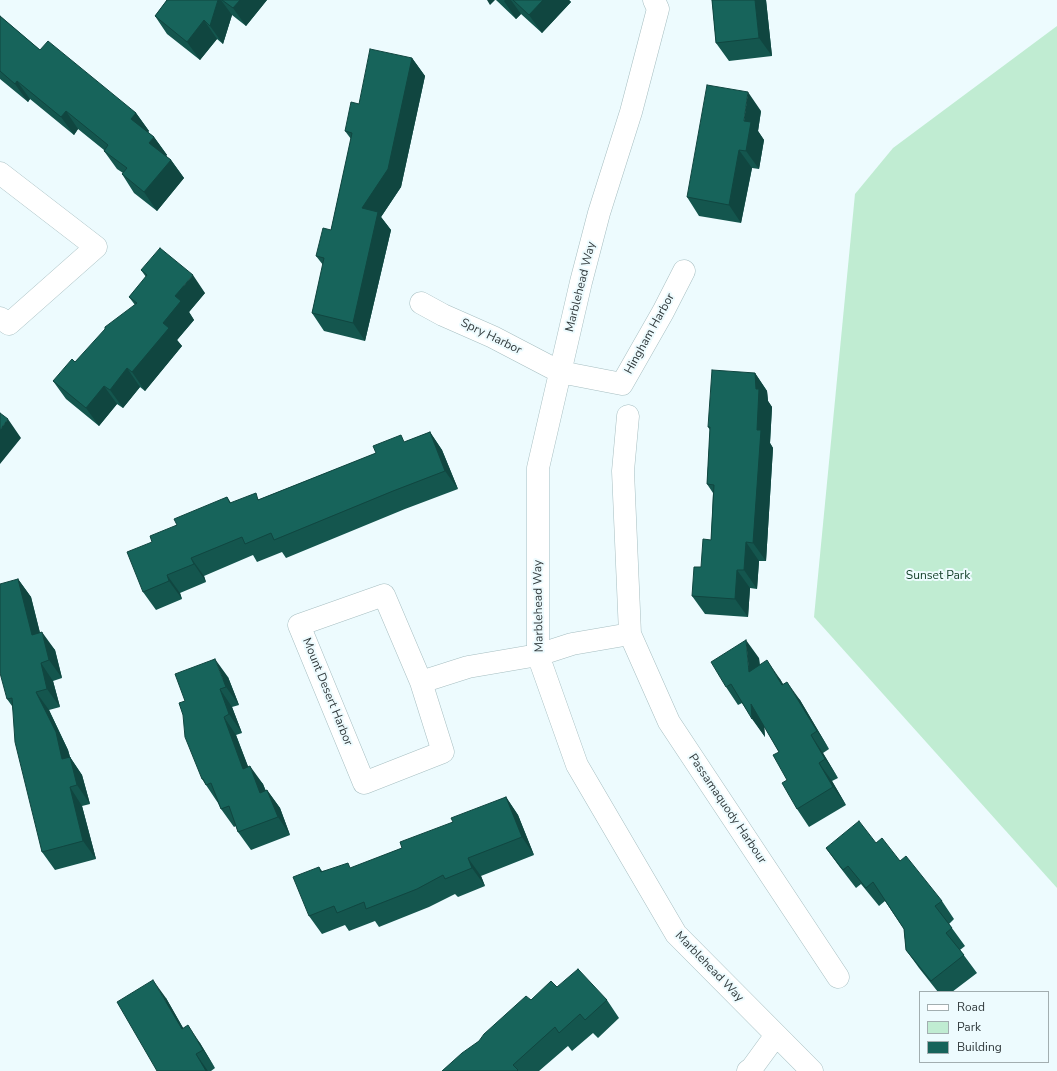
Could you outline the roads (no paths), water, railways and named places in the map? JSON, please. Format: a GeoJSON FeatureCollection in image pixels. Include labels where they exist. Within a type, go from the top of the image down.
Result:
{"type":"FeatureCollection","features":[{"type":"Feature","properties":{"kind":"street","name":"Marblehead Way"},"geometry":{"type":"LineString","coordinates":[[654,0],[658,9],[631,112],[599,212],[581,282],[538,468],[538,655],[577,765],[676,934],[812,1071]]}},
{"type":"Feature","properties":{"kind":"street"},"geometry":{"type":"LineString","coordinates":[[0,173],[96,247],[9,324],[0,318]]}},
{"type":"Feature","properties":{"kind":"street","name":"Hingham Harbor"},"geometry":{"type":"LineString","coordinates":[[560,372],[622,384],[663,312],[684,271]]}},
{"type":"Feature","properties":{"kind":"street","name":"Spry Harbor"},"geometry":{"type":"LineString","coordinates":[[421,303],[443,315],[493,337],[560,372]]}},
{"type":"Feature","properties":{"kind":"street","name":"Passamaquody Harbour"},"geometry":{"type":"LineString","coordinates":[[628,416],[623,471],[630,634],[669,722],[838,977]]}},
{"type":"Feature","properties":{"kind":"street","name":"Mount Desert Harbor"},"geometry":{"type":"LineString","coordinates":[[384,595],[421,682],[443,752],[364,783],[299,625],[384,595]]}},
{"type":"Feature","properties":{"kind":"street"},"geometry":{"type":"LineString","coordinates":[[421,682],[468,667],[538,655],[572,644],[630,634]]}},
{"type":"Feature","properties":{"kind":"street"},"geometry":{"type":"LineString","coordinates":[[748,1071],[752,1068],[776,1035]]}},
{"type":"Feature","properties":{"kind":"park label","name":"Sunset Park"},"geometry":{"type":"Point","coordinates":[938,576]}}]}
